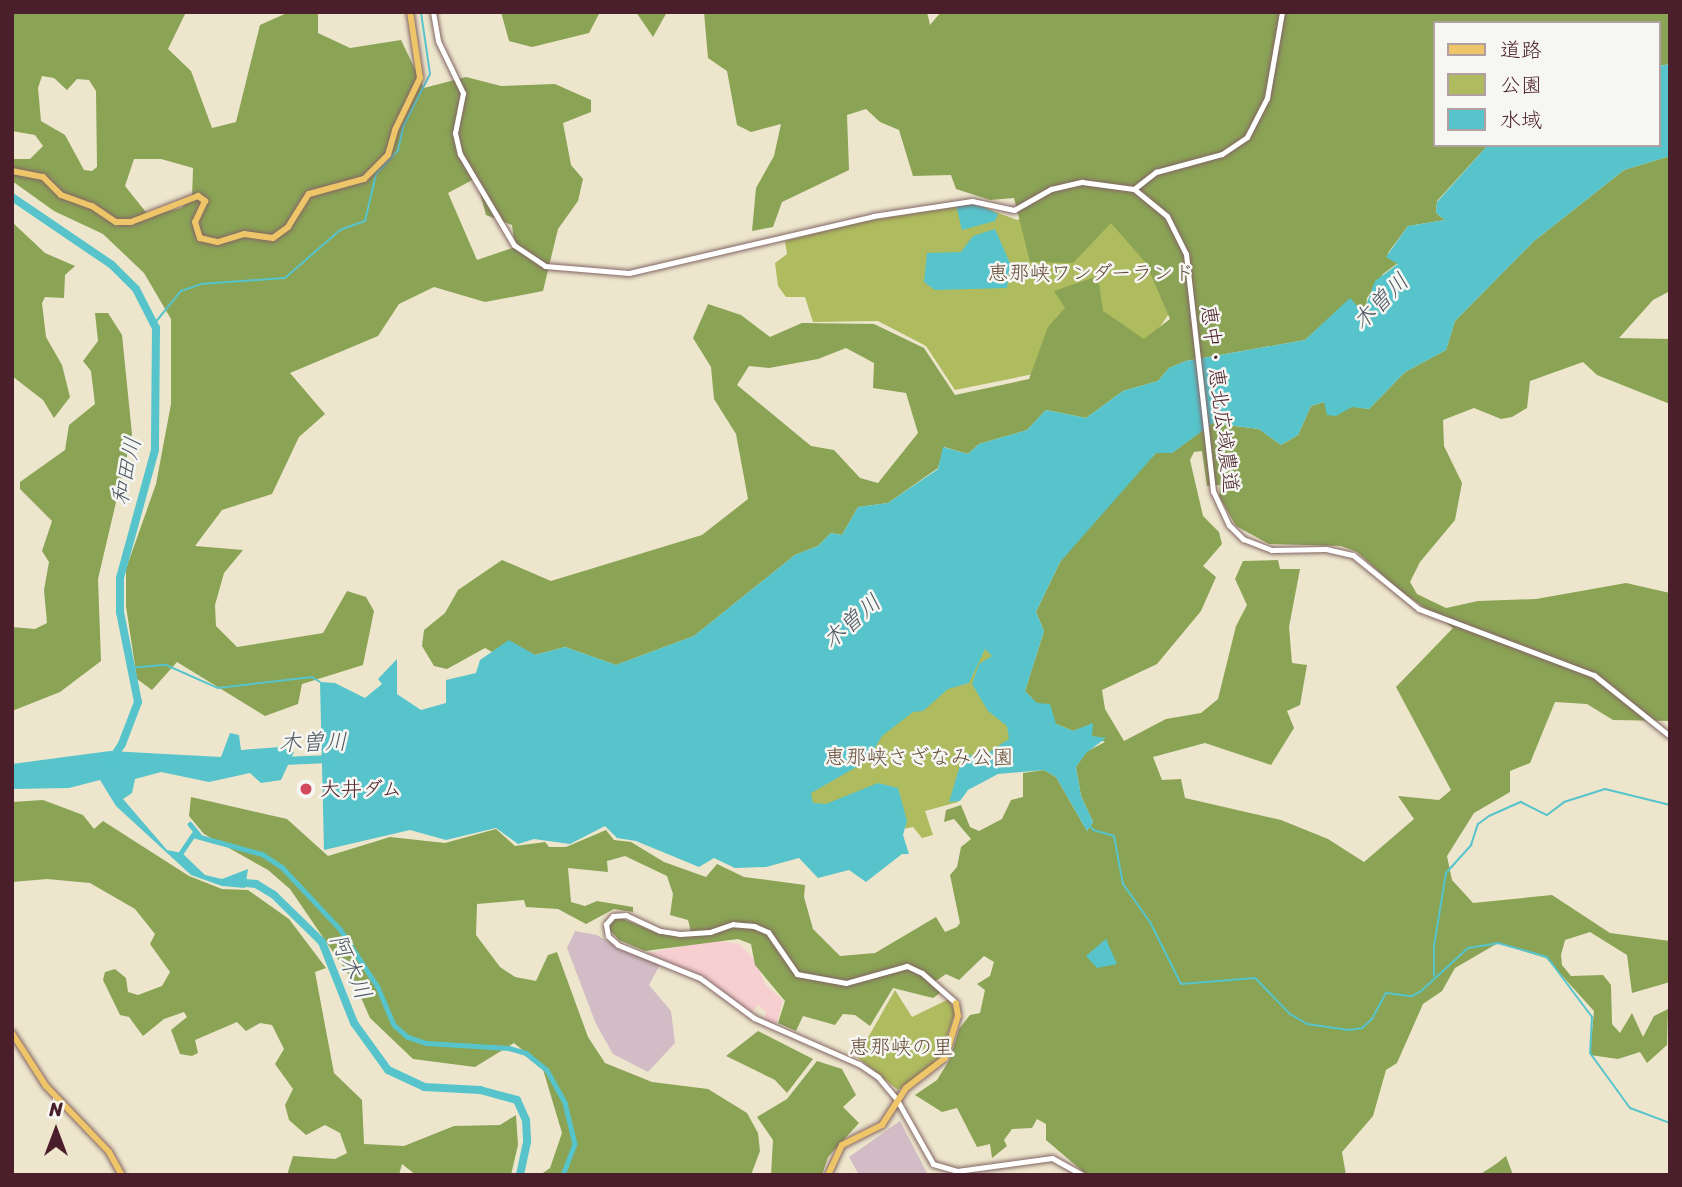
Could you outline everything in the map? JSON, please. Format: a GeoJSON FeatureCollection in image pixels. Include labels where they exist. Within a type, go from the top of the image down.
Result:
{"type":"FeatureCollection","features":[{"type":"Feature","properties":{"kind":"main road"},"geometry":{"type":"LineString","coordinates":[[12,171],[43,177],[61,195],[92,206],[116,222],[131,222],[198,196],[205,201],[195,222],[200,238],[218,242],[244,234],[273,238],[288,227],[309,194],[363,179],[388,155],[395,130],[420,78],[410,12]]}},
{"type":"Feature","properties":{"kind":"main road"},"geometry":{"type":"LineString","coordinates":[[828,1175],[842,1145],[882,1125],[897,1100],[945,1058],[958,1016],[956,1003]]}},
{"type":"Feature","properties":{"kind":"main road"},"geometry":{"type":"LineString","coordinates":[[12,1033],[46,1086],[109,1152],[122,1175]]}},
{"type":"Feature","properties":{"kind":"street"},"geometry":{"type":"LineString","coordinates":[[433,12],[438,41],[463,93],[455,133],[460,153],[514,245],[545,265],[629,273],[873,216],[972,201],[1014,211],[1051,189],[1082,182],[1135,189],[1156,172],[1222,154],[1247,137],[1267,98],[1282,12]]}},
{"type":"Feature","properties":{"kind":"street","name":"恵中・恵北広域農道"},"geometry":{"type":"LineString","coordinates":[[1135,189],[1162,210],[1181,239],[1217,504],[1243,539],[1271,550],[1326,549],[1353,555],[1419,609],[1594,675],[1670,736]]}},
{"type":"Feature","properties":{"kind":"street"},"geometry":{"type":"LineString","coordinates":[[956,1003],[922,973],[907,966],[846,984],[802,976],[789,967],[768,932],[754,926],[733,923],[704,933],[680,934],[660,931],[626,915],[608,920],[608,936],[618,945],[693,974],[765,1024],[859,1064],[884,1081],[897,1100],[922,1150],[944,1170],[1052,1158],[1083,1175]]}},
{"type":"Feature","properties":{"kind":"shaded area"},"geometry":{"type":"Polygon","coordinates":[[[575,931],[597,935],[624,951],[661,963],[649,985],[671,1011],[675,1043],[648,1072],[613,1054],[596,1024],[567,948],[575,931]]]}},
{"type":"Feature","properties":{"kind":"shaded area"},"geometry":{"type":"Polygon","coordinates":[[[715,940],[739,944],[755,960],[765,984],[783,1001],[776,1025],[764,1020],[766,1012],[758,1005],[751,1014],[706,978],[648,953],[715,940]]]}},
{"type":"Feature","properties":{"kind":"shaded area"},"geometry":{"type":"Polygon","coordinates":[[[900,1121],[928,1175],[859,1175],[849,1157],[900,1121]]]}},
{"type":"Feature","properties":{"kind":"green space"},"geometry":{"type":"Polygon","coordinates":[[[12,12],[186,12],[168,49],[191,71],[212,128],[236,122],[260,25],[289,12],[318,12],[318,33],[350,48],[401,40],[424,88],[466,77],[501,86],[555,84],[591,100],[591,112],[563,123],[571,165],[583,179],[578,201],[558,229],[543,291],[485,302],[434,287],[399,304],[378,336],[290,373],[325,414],[299,437],[272,494],[222,510],[195,546],[243,550],[224,573],[215,605],[216,626],[237,647],[323,633],[347,591],[366,597],[374,611],[363,665],[302,684],[298,704],[265,716],[177,662],[152,690],[137,679],[126,606],[126,569],[156,484],[171,404],[171,319],[144,273],[103,234],[54,211],[12,181],[12,159],[30,159],[43,146],[35,135],[12,131],[12,12]],[[42,76],[38,88],[41,121],[65,135],[84,170],[92,171],[97,167],[96,91],[89,80],[77,79],[67,90],[54,78],[42,76]],[[134,159],[125,186],[149,216],[181,208],[192,199],[193,168],[161,159],[134,159]],[[476,178],[448,193],[477,260],[515,247],[512,225],[486,215],[476,178]]]}},
{"type":"Feature","properties":{"kind":"green space"},"geometry":{"type":"Polygon","coordinates":[[[501,12],[600,12],[589,33],[532,47],[509,41],[501,12]]]}},
{"type":"Feature","properties":{"kind":"green space"},"geometry":{"type":"Polygon","coordinates":[[[636,12],[667,12],[653,37],[636,12]]]}},
{"type":"Feature","properties":{"kind":"green space"},"geometry":{"type":"Polygon","coordinates":[[[704,12],[927,12],[930,25],[941,12],[1670,12],[1670,64],[1661,66],[1661,21],[1434,21],[1434,147],[1486,147],[1437,201],[1436,213],[1445,220],[1408,226],[1388,253],[1398,263],[1383,274],[1367,298],[1366,308],[1339,309],[1305,340],[1186,361],[1169,368],[1158,381],[1123,391],[1086,418],[1046,410],[1027,430],[979,444],[968,454],[944,447],[938,468],[888,503],[858,507],[842,535],[831,533],[818,546],[795,555],[694,636],[616,665],[565,647],[535,655],[509,641],[492,652],[485,648],[447,669],[434,666],[422,646],[424,630],[445,613],[458,590],[502,560],[551,581],[702,535],[748,499],[736,434],[714,399],[711,367],[693,338],[708,304],[741,315],[770,337],[802,323],[874,324],[924,348],[955,395],[1029,379],[1048,327],[1065,308],[1054,291],[1098,276],[1103,311],[1144,339],[1170,319],[1146,263],[1111,223],[1073,263],[1030,262],[1014,198],[990,200],[956,189],[951,175],[913,176],[899,130],[880,122],[866,109],[847,115],[849,170],[782,202],[773,227],[752,231],[756,188],[774,156],[781,124],[751,132],[737,125],[727,71],[708,58],[704,12]],[[846,348],[818,359],[769,368],[749,366],[737,385],[811,446],[834,450],[860,478],[878,483],[918,433],[906,393],[873,388],[874,363],[846,348]]]}},
{"type":"Feature","properties":{"kind":"green space"},"geometry":{"type":"Polygon","coordinates":[[[1670,156],[1670,291],[1653,300],[1619,338],[1670,339],[1670,404],[1597,375],[1583,362],[1530,381],[1527,408],[1512,417],[1501,419],[1474,408],[1443,420],[1444,446],[1462,483],[1455,520],[1420,562],[1410,582],[1417,594],[1446,608],[1478,601],[1536,599],[1626,583],[1670,593],[1670,721],[1613,720],[1587,704],[1555,702],[1530,763],[1510,771],[1510,792],[1474,813],[1447,856],[1452,880],[1473,903],[1552,895],[1610,933],[1670,941],[1670,982],[1632,993],[1627,955],[1590,932],[1565,940],[1561,955],[1562,965],[1571,976],[1603,975],[1611,985],[1612,1024],[1620,1033],[1632,1013],[1643,1037],[1654,1016],[1668,1009],[1667,1045],[1647,1063],[1640,1052],[1618,1059],[1590,1055],[1594,1011],[1546,958],[1498,943],[1455,968],[1442,991],[1423,1004],[1397,1063],[1386,1070],[1373,1116],[1342,1152],[1346,1175],[1087,1175],[1046,1140],[1046,1124],[1037,1119],[1032,1128],[1012,1129],[1004,1140],[1007,1146],[992,1158],[990,1144],[977,1147],[957,1108],[942,1112],[915,1095],[937,1080],[950,1059],[959,1029],[970,1015],[980,1013],[985,990],[977,984],[990,976],[994,962],[984,956],[959,980],[946,974],[933,983],[940,993],[933,998],[893,988],[870,1026],[855,1015],[843,1014],[835,1025],[803,1016],[796,1031],[778,1023],[785,1001],[755,965],[751,944],[738,939],[645,951],[619,940],[609,929],[610,922],[618,917],[660,934],[692,936],[688,920],[670,915],[673,894],[667,876],[625,856],[607,861],[608,872],[568,868],[571,902],[585,906],[597,901],[633,907],[633,912],[614,909],[586,924],[558,909],[526,907],[524,900],[477,904],[476,935],[500,967],[515,977],[536,981],[548,955],[557,952],[588,1037],[605,1063],[652,1082],[708,1089],[747,1113],[758,1133],[760,1151],[751,1175],[540,1175],[550,1168],[562,1133],[542,1066],[514,1043],[475,1067],[413,1059],[370,1018],[355,984],[290,889],[268,870],[204,834],[189,816],[191,797],[287,819],[328,856],[390,837],[445,843],[496,829],[515,846],[545,842],[549,847],[566,847],[606,830],[614,840],[631,842],[664,862],[706,877],[717,864],[744,877],[805,885],[804,897],[813,929],[840,956],[875,953],[936,917],[945,932],[957,927],[960,923],[950,875],[957,867],[961,847],[971,839],[954,819],[944,822],[946,810],[961,805],[970,827],[979,831],[1002,819],[1011,800],[1023,797],[1023,773],[1044,770],[1056,777],[1087,831],[1093,822],[1081,796],[1076,767],[1086,752],[1105,742],[1092,736],[1092,724],[1073,731],[1056,724],[1025,691],[1044,631],[1036,612],[1060,562],[1105,507],[1156,453],[1172,453],[1212,423],[1259,429],[1281,445],[1298,435],[1311,406],[1324,402],[1369,409],[1405,372],[1446,350],[1455,321],[1534,241],[1624,170],[1670,156]],[[1202,451],[1194,452],[1190,460],[1203,516],[1219,532],[1222,544],[1203,566],[1216,577],[1201,611],[1157,664],[1102,690],[1105,709],[1124,741],[1166,719],[1201,713],[1218,699],[1236,626],[1247,605],[1235,579],[1243,561],[1278,560],[1280,569],[1300,569],[1289,627],[1292,663],[1307,665],[1300,705],[1287,711],[1294,728],[1271,765],[1205,743],[1153,757],[1162,780],[1181,779],[1185,798],[1281,820],[1328,839],[1364,862],[1414,819],[1398,796],[1439,800],[1451,790],[1396,687],[1453,628],[1398,589],[1357,552],[1341,546],[1269,544],[1236,526],[1219,496],[1220,485],[1207,486],[1202,451]]]}},
{"type":"Feature","properties":{"kind":"green space","name":"恵那峡ワンダーランド"},"geometry":{"type":"Polygon","coordinates":[[[1122,190],[1171,311],[1142,352],[955,390],[926,346],[878,321],[813,322],[805,297],[786,297],[778,286],[775,263],[787,254],[785,241],[860,222],[975,204],[1017,220],[1122,190]]]}},
{"type":"Feature","properties":{"kind":"green space"},"geometry":{"type":"Polygon","coordinates":[[[12,222],[45,253],[75,266],[65,275],[64,298],[45,297],[42,303],[46,337],[62,365],[70,397],[54,418],[43,400],[12,376],[12,222]]]}},
{"type":"Feature","properties":{"kind":"green space"},"geometry":{"type":"Polygon","coordinates":[[[95,313],[108,313],[122,335],[132,434],[98,579],[101,661],[60,692],[12,711],[12,627],[35,629],[47,623],[44,590],[49,562],[42,551],[52,521],[20,489],[20,482],[65,450],[69,425],[95,404],[91,371],[83,361],[98,341],[95,313]]]}},
{"type":"Feature","properties":{"kind":"green space","name":"恵那峡さざなみ公園"},"geometry":{"type":"Polygon","coordinates":[[[983,638],[999,654],[1016,743],[960,774],[958,802],[925,811],[933,835],[922,838],[913,827],[903,829],[814,812],[803,792],[983,638]]]}},
{"type":"Feature","properties":{"kind":"green space"},"geometry":{"type":"Polygon","coordinates":[[[43,800],[83,815],[94,829],[103,821],[189,876],[222,889],[248,890],[289,919],[326,968],[315,972],[334,1073],[362,1100],[364,1144],[404,1146],[454,1126],[500,1125],[516,1115],[518,1145],[511,1175],[416,1175],[402,1164],[399,1175],[287,1175],[293,1156],[335,1159],[347,1153],[340,1133],[325,1125],[306,1135],[289,1120],[285,1105],[293,1089],[275,1064],[284,1049],[272,1025],[260,1023],[246,1031],[237,1022],[195,1040],[198,1053],[192,1056],[180,1054],[171,1030],[187,1017],[184,1012],[164,1019],[143,1036],[129,1017],[120,1015],[103,980],[105,972],[115,969],[126,978],[128,992],[138,995],[162,986],[170,972],[150,944],[155,934],[135,909],[90,883],[47,879],[12,882],[12,802],[43,800]]]}},
{"type":"Feature","properties":{"kind":"green space","name":"恵那峡の里"},"geometry":{"type":"Polygon","coordinates":[[[895,990],[912,1017],[949,999],[955,1013],[939,1060],[898,1090],[857,1057],[895,990]]]}},
{"type":"Feature","properties":{"kind":"green space"},"geometry":{"type":"Polygon","coordinates":[[[758,1031],[813,1059],[787,1093],[775,1080],[726,1056],[758,1031]]]}},
{"type":"Feature","properties":{"kind":"green space"},"geometry":{"type":"Polygon","coordinates":[[[817,1061],[842,1069],[856,1095],[843,1107],[859,1123],[828,1157],[822,1175],[771,1175],[773,1140],[757,1117],[787,1099],[817,1061]]]}},
{"type":"Feature","properties":{"kind":"green space"},"geometry":{"type":"Polygon","coordinates":[[[1506,1156],[1513,1175],[1479,1175],[1496,1164],[1506,1156]]]}},
{"type":"Feature","properties":{"kind":"water"},"geometry":{"type":"Polygon","coordinates":[[[1670,64],[1670,156],[1624,170],[1534,241],[1455,321],[1446,350],[1405,372],[1369,409],[1352,407],[1336,416],[1327,415],[1324,402],[1311,406],[1298,435],[1281,445],[1259,429],[1213,423],[1172,453],[1156,453],[1060,562],[1036,612],[1044,631],[1025,691],[1037,703],[1050,704],[1056,724],[1073,731],[1093,723],[1092,736],[1106,738],[1086,753],[1076,767],[1081,796],[1093,822],[1087,831],[1056,777],[1044,770],[998,774],[968,790],[960,801],[949,802],[961,762],[969,755],[982,757],[1009,739],[1007,726],[988,711],[972,684],[979,664],[992,656],[985,649],[969,683],[948,689],[923,711],[913,712],[882,736],[867,761],[811,793],[813,803],[826,804],[878,783],[898,788],[907,821],[903,835],[909,854],[902,854],[866,882],[849,870],[818,878],[799,858],[766,867],[735,868],[714,858],[699,867],[636,841],[617,838],[605,826],[570,844],[534,839],[518,844],[496,828],[446,840],[410,830],[324,850],[320,682],[335,683],[365,698],[382,684],[378,679],[397,659],[397,694],[421,710],[446,703],[446,680],[476,673],[480,660],[509,640],[535,655],[565,647],[616,665],[694,636],[795,555],[818,546],[831,533],[842,535],[858,507],[888,503],[938,469],[943,447],[968,454],[979,444],[1027,430],[1046,410],[1086,418],[1123,391],[1158,381],[1169,368],[1186,361],[1305,340],[1350,298],[1361,310],[1365,308],[1375,281],[1398,264],[1386,257],[1408,226],[1445,220],[1436,213],[1437,202],[1486,147],[1661,147],[1661,66],[1670,64]]]}},
{"type":"Feature","properties":{"kind":"water"},"geometry":{"type":"Polygon","coordinates":[[[975,203],[998,214],[995,221],[962,230],[956,205],[975,203]]]}},
{"type":"Feature","properties":{"kind":"water"},"geometry":{"type":"Polygon","coordinates":[[[995,229],[1010,263],[1007,288],[935,290],[924,282],[927,253],[961,252],[973,236],[995,229]]]}},
{"type":"Feature","properties":{"kind":"water"},"geometry":{"type":"Polygon","coordinates":[[[230,733],[239,735],[241,750],[280,747],[294,752],[281,780],[261,783],[250,773],[209,782],[161,772],[135,779],[132,793],[123,799],[167,850],[182,853],[205,875],[222,879],[248,869],[245,888],[222,886],[191,875],[116,806],[100,780],[69,788],[12,789],[12,764],[110,751],[221,757],[230,733]]]}},
{"type":"Feature","properties":{"kind":"water"},"geometry":{"type":"Polygon","coordinates":[[[1106,939],[1117,964],[1097,968],[1086,956],[1106,939]]]}},
{"type":"Feature","properties":{"kind":"waterway"},"geometry":{"type":"LineString","coordinates":[[154,324],[181,291],[201,284],[285,278],[340,230],[365,221],[376,174],[398,150],[404,125],[430,74],[421,12]]}},
{"type":"Feature","properties":{"kind":"waterway","name":"和田川"},"geometry":{"type":"LineString","coordinates":[[12,197],[112,265],[136,289],[156,328],[155,450],[120,578],[120,612],[138,702],[122,744],[112,759]]}},
{"type":"Feature","properties":{"kind":"waterway"},"geometry":{"type":"LineString","coordinates":[[128,668],[166,665],[218,688],[312,677],[320,682]]}},
{"type":"Feature","properties":{"kind":"waterway","name":"木曽川"},"geometry":{"type":"LineString","coordinates":[[283,761],[330,759]]}},
{"type":"Feature","properties":{"kind":"waterway"},"geometry":{"type":"LineString","coordinates":[[1434,976],[1434,946],[1446,873],[1471,845],[1478,824],[1489,816],[1521,802],[1547,815],[1564,802],[1605,789],[1670,805]]}},
{"type":"Feature","properties":{"kind":"waterway"},"geometry":{"type":"LineString","coordinates":[[190,824],[199,835]]}},
{"type":"Feature","properties":{"kind":"waterway"},"geometry":{"type":"LineString","coordinates":[[1089,824],[1093,830],[1114,836],[1123,884],[1150,922],[1181,984],[1255,978],[1290,1014],[1307,1024],[1349,1030],[1362,1028],[1372,1019],[1386,993],[1412,996],[1420,992],[1468,948],[1498,943],[1547,957],[1592,1017],[1590,1053],[1630,1108],[1670,1123]]}},
{"type":"Feature","properties":{"kind":"waterway"},"geometry":{"type":"LineString","coordinates":[[178,857],[193,835],[262,854],[282,867],[340,929],[378,987],[394,1025],[408,1037],[426,1043],[509,1048],[526,1053],[547,1070],[565,1103],[575,1144],[563,1175]]}},
{"type":"Feature","properties":{"kind":"waterway","name":"阿木川"},"geometry":{"type":"LineString","coordinates":[[236,882],[256,884],[274,895],[322,942],[354,1023],[388,1070],[424,1087],[480,1090],[517,1100],[526,1120],[527,1142],[520,1175]]}},
{"type":"Feature","properties":{"kind":"place","name":"大井ダム"},"geometry":{"type":"Point","coordinates":[306,789]}}]}
